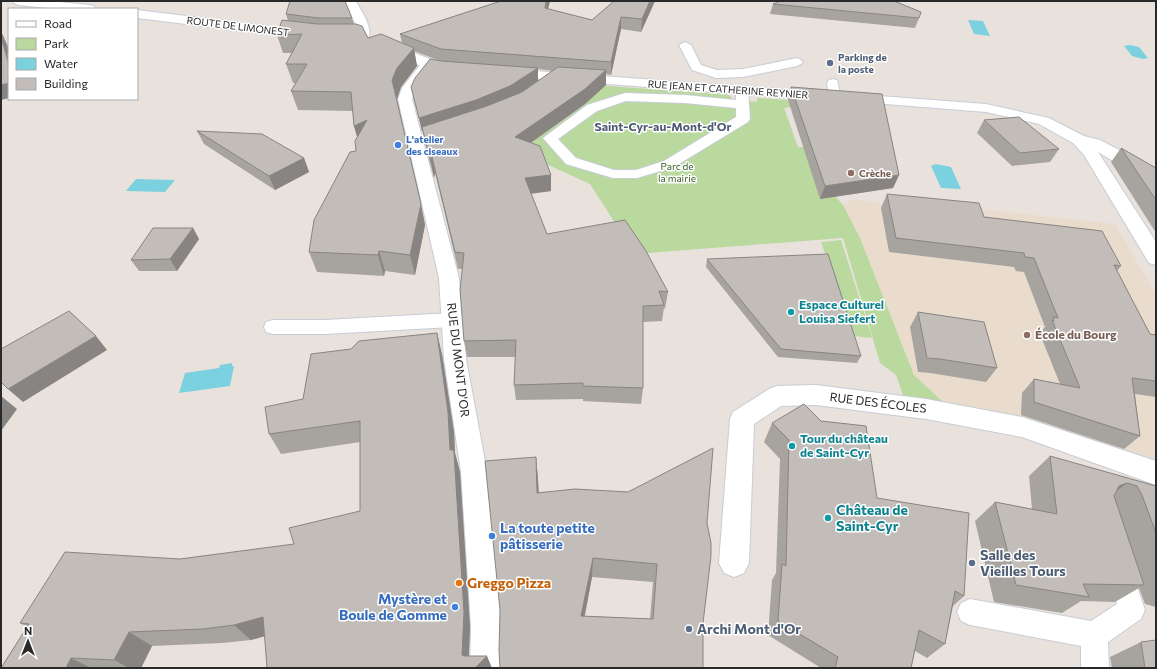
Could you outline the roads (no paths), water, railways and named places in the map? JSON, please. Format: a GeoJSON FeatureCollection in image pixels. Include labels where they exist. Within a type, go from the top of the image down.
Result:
{"type":"FeatureCollection","features":[{"type":"Feature","properties":{"kind":"street"},"geometry":{"type":"LineString","coordinates":[[18,1],[81,8]]}},
{"type":"Feature","properties":{"kind":"street"},"geometry":{"type":"LineString","coordinates":[[350,1],[363,27],[363,36]]}},
{"type":"Feature","properties":{"kind":"street","name":"ROUTE DE LIMONEST"},"geometry":{"type":"LineString","coordinates":[[138,14],[322,36]]}},
{"type":"Feature","properties":{"kind":"street"},"geometry":{"type":"LineString","coordinates":[[349,36],[363,36],[428,64],[443,68],[466,70]]}},
{"type":"Feature","properties":{"kind":"street","name":"RUE DU MONT D'OR"},"geometry":{"type":"LineString","coordinates":[[428,64],[409,88],[406,99],[421,137],[448,278],[455,359],[474,472],[487,627],[486,668]]}},
{"type":"Feature","properties":{"kind":"street","name":"RUE JEAN ET CATHERINE REYNIER"},"geometry":{"type":"LineString","coordinates":[[498,72],[556,76],[743,98],[834,90],[986,108],[1044,121],[1078,140],[1094,143],[1119,156],[1156,179]]}},
{"type":"Feature","properties":{"kind":"street"},"geometry":{"type":"LineString","coordinates":[[1078,140],[1091,153],[1156,258]]}},
{"type":"Feature","properties":{"kind":"street","name":"RUE DES ÉCOLES"},"geometry":{"type":"LineString","coordinates":[[734,563],[742,419],[777,396],[816,394],[926,408],[1014,426],[1156,473]]}},
{"type":"Feature","properties":{"kind":"lane"},"geometry":{"type":"LineString","coordinates":[[685,45],[696,67],[716,74],[743,73],[797,62]]}},
{"type":"Feature","properties":{"kind":"lane"},"geometry":{"type":"LineString","coordinates":[[542,87],[556,76]]}},
{"type":"Feature","properties":{"kind":"lane"},"geometry":{"type":"LineString","coordinates":[[625,97],[685,99],[743,98],[743,119],[669,164],[637,174],[612,174],[571,162],[550,138],[592,108],[625,97]]}},
{"type":"Feature","properties":{"kind":"lane"},"geometry":{"type":"LineString","coordinates":[[273,327],[452,320]]}},
{"type":"Feature","properties":{"kind":"lane"},"geometry":{"type":"LineString","coordinates":[[970,612],[1094,635],[1132,610],[1111,544]]}},
{"type":"Feature","properties":{"kind":"lane"},"geometry":{"type":"LineString","coordinates":[[1094,635],[1095,668]]}},
{"type":"Feature","properties":{"kind":"water"},"geometry":{"type":"Polygon","coordinates":[[[968,20],[983,21],[990,36],[974,34],[968,20]]]}},
{"type":"Feature","properties":{"kind":"water"},"geometry":{"type":"Polygon","coordinates":[[[1130,45],[1139,47],[1148,58],[1143,59],[1132,56],[1124,46],[1130,45]]]}},
{"type":"Feature","properties":{"kind":"water"},"geometry":{"type":"Polygon","coordinates":[[[936,164],[951,167],[961,189],[941,188],[931,166],[936,164]]]}},
{"type":"Feature","properties":{"kind":"water"},"geometry":{"type":"Polygon","coordinates":[[[136,179],[175,180],[165,192],[126,191],[136,179]]]}},
{"type":"Feature","properties":{"kind":"water"},"geometry":{"type":"Polygon","coordinates":[[[232,363],[232,366],[234,366],[230,386],[179,393],[185,373],[219,368],[220,365],[232,363]]]}},
{"type":"Feature","properties":{"kind":"place","name":"Parking de la poste"},"geometry":{"type":"Point","coordinates":[830,63]}},
{"type":"Feature","properties":{"kind":"place","name":"L'atelier des ciseaux"},"geometry":{"type":"Point","coordinates":[398,145]}},
{"type":"Feature","properties":{"kind":"place","name":"Crèche"},"geometry":{"type":"Point","coordinates":[851,173]}},
{"type":"Feature","properties":{"kind":"place","name":"Espace Culturel Louisa Siefert"},"geometry":{"type":"Point","coordinates":[791,312]}},
{"type":"Feature","properties":{"kind":"place","name":"École du Bourg"},"geometry":{"type":"Point","coordinates":[1027,335]}},
{"type":"Feature","properties":{"kind":"place","name":"Tour du château de Saint-Cyr"},"geometry":{"type":"Point","coordinates":[792,446]}},
{"type":"Feature","properties":{"kind":"place","name":"Château de Saint-Cyr"},"geometry":{"type":"Point","coordinates":[828,518]}},
{"type":"Feature","properties":{"kind":"place","name":"La toute petite pâtisserie"},"geometry":{"type":"Point","coordinates":[492,536]}},
{"type":"Feature","properties":{"kind":"place","name":"Salle des Vieilles Tours"},"geometry":{"type":"Point","coordinates":[972,563]}},
{"type":"Feature","properties":{"kind":"place","name":"Greggo Pizza"},"geometry":{"type":"Point","coordinates":[459,583]}},
{"type":"Feature","properties":{"kind":"place","name":"Mystère et Boule de Gomme"},"geometry":{"type":"Point","coordinates":[455,607]}},
{"type":"Feature","properties":{"kind":"place","name":"Archi Mont d'Or"},"geometry":{"type":"Point","coordinates":[689,629]}},
{"type":"Feature","properties":{"kind":"district","name":"Saint-Cyr-au-Mont-d'Or"},"geometry":{"type":"Point","coordinates":[663,127]}},
{"type":"Feature","properties":{"kind":"park label","name":"Parc de la mairie"},"geometry":{"type":"Point","coordinates":[677,172]}}]}
